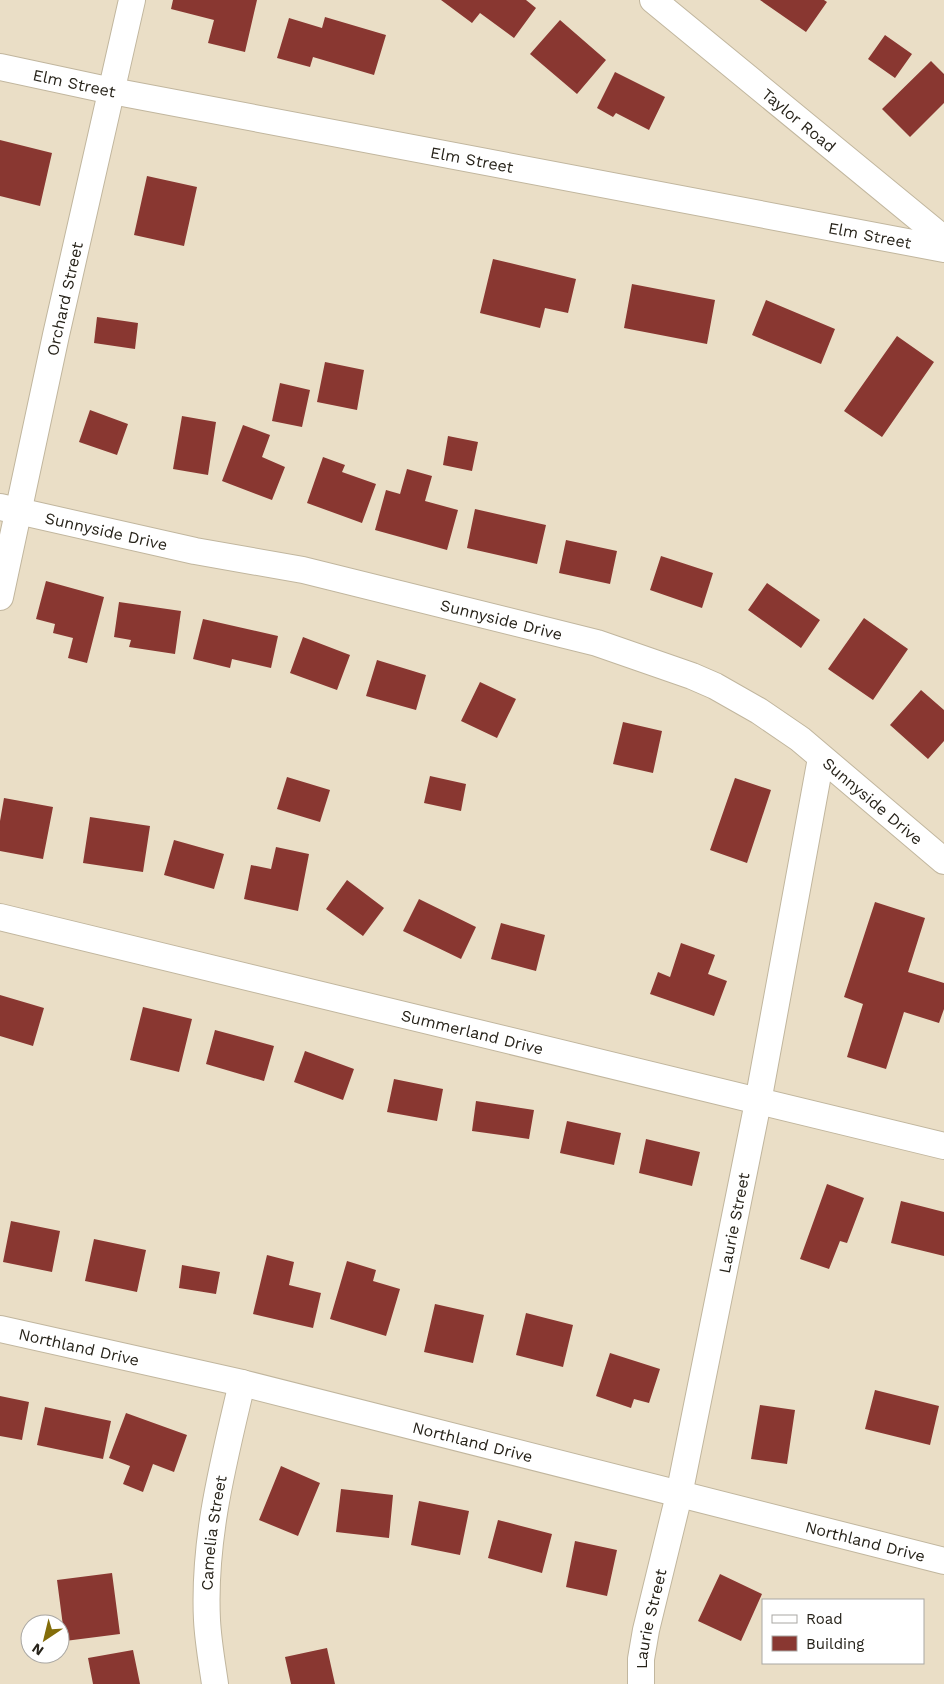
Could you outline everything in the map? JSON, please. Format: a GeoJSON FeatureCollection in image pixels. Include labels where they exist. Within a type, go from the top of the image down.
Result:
{"type":"FeatureCollection","features":[{"type":"Feature","properties":{"kind":"street","name":"Orchard Street"},"geometry":{"type":"LineString","coordinates":[[0,597],[9,509],[56,335],[132,0]]}},
{"type":"Feature","properties":{"kind":"street","name":"Taylor Road"},"geometry":{"type":"LineString","coordinates":[[653,0],[944,239]]}},
{"type":"Feature","properties":{"kind":"street","name":"Elm Street"},"geometry":{"type":"LineString","coordinates":[[0,68],[944,249]]}},
{"type":"Feature","properties":{"kind":"street","name":"Sunnyside Drive"},"geometry":{"type":"LineString","coordinates":[[9,509],[195,550],[303,570],[597,643],[692,676],[715,686],[758,711],[800,739],[944,862]]}},
{"type":"Feature","properties":{"kind":"street","name":"Laurie Street"},"geometry":{"type":"LineString","coordinates":[[641,1684],[641,1659],[646,1630],[679,1495],[758,1102],[822,758]]}},
{"type":"Feature","properties":{"kind":"street","name":"Summerland Drive"},"geometry":{"type":"LineString","coordinates":[[0,916],[944,1146]]}},
{"type":"Feature","properties":{"kind":"street","name":"Northland Drive"},"geometry":{"type":"LineString","coordinates":[[0,1329],[242,1383],[944,1562]]}},
{"type":"Feature","properties":{"kind":"street","name":"Camelia Street"},"geometry":{"type":"LineString","coordinates":[[215,1684],[207,1619],[208,1569],[217,1494],[242,1383]]}},
{"type":"Feature","properties":{"kind":"building"},"geometry":{"type":"Polygon","coordinates":[[[173,0],[257,0],[245,52],[208,43],[214,20],[171,9],[173,0]]]}},
{"type":"Feature","properties":{"kind":"building"},"geometry":{"type":"Polygon","coordinates":[[[441,0],[526,0],[536,8],[514,38],[480,13],[472,23],[441,0]]]}},
{"type":"Feature","properties":{"kind":"building"},"geometry":{"type":"Polygon","coordinates":[[[760,0],[824,0],[827,2],[806,32],[760,0]]]}},
{"type":"Feature","properties":{"kind":"building"},"geometry":{"type":"Polygon","coordinates":[[[325,17],[386,35],[374,75],[313,57],[310,67],[277,58],[289,18],[322,28],[325,17]]]}},
{"type":"Feature","properties":{"kind":"building"},"geometry":{"type":"Polygon","coordinates":[[[560,20],[606,60],[577,94],[530,54],[560,20]]]}},
{"type":"Feature","properties":{"kind":"building"},"geometry":{"type":"Polygon","coordinates":[[[885,35],[912,54],[895,78],[868,59],[885,35]]]}},
{"type":"Feature","properties":{"kind":"building"},"geometry":{"type":"Polygon","coordinates":[[[931,61],[944,74],[944,103],[910,137],[882,109],[931,61]]]}},
{"type":"Feature","properties":{"kind":"building"},"geometry":{"type":"Polygon","coordinates":[[[615,72],[665,97],[649,130],[616,113],[613,117],[597,108],[615,72]]]}},
{"type":"Feature","properties":{"kind":"building"},"geometry":{"type":"Polygon","coordinates":[[[0,140],[52,153],[40,206],[0,196],[0,140]]]}},
{"type":"Feature","properties":{"kind":"building"},"geometry":{"type":"Polygon","coordinates":[[[147,176],[197,187],[184,246],[134,235],[147,176]]]}},
{"type":"Feature","properties":{"kind":"building"},"geometry":{"type":"Polygon","coordinates":[[[493,259],[576,279],[568,313],[545,308],[540,328],[480,313],[493,259]]]}},
{"type":"Feature","properties":{"kind":"building"},"geometry":{"type":"Polygon","coordinates":[[[632,284],[715,300],[707,344],[624,328],[632,284]]]}},
{"type":"Feature","properties":{"kind":"building"},"geometry":{"type":"Polygon","coordinates":[[[766,300],[835,329],[821,364],[752,335],[766,300]]]}},
{"type":"Feature","properties":{"kind":"building"},"geometry":{"type":"Polygon","coordinates":[[[97,317],[138,323],[135,349],[94,343],[97,317]]]}},
{"type":"Feature","properties":{"kind":"building"},"geometry":{"type":"Polygon","coordinates":[[[897,336],[934,362],[882,437],[844,411],[897,336]]]}},
{"type":"Feature","properties":{"kind":"building"},"geometry":{"type":"Polygon","coordinates":[[[325,362],[364,370],[357,410],[317,402],[325,362]]]}},
{"type":"Feature","properties":{"kind":"building"},"geometry":{"type":"Polygon","coordinates":[[[280,383],[310,390],[302,427],[272,421],[280,383]]]}},
{"type":"Feature","properties":{"kind":"building"},"geometry":{"type":"Polygon","coordinates":[[[90,410],[128,424],[117,455],[79,442],[90,410]]]}},
{"type":"Feature","properties":{"kind":"building"},"geometry":{"type":"Polygon","coordinates":[[[182,416],[216,422],[208,475],[173,469],[182,416]]]}},
{"type":"Feature","properties":{"kind":"building"},"geometry":{"type":"Polygon","coordinates":[[[243,425],[270,435],[262,457],[285,467],[272,500],[222,481],[243,425]]]}},
{"type":"Feature","properties":{"kind":"building"},"geometry":{"type":"Polygon","coordinates":[[[448,436],[478,442],[472,471],[443,465],[448,436]]]}},
{"type":"Feature","properties":{"kind":"building"},"geometry":{"type":"Polygon","coordinates":[[[323,457],[345,465],[342,472],[376,484],[362,523],[307,503],[323,457]]]}},
{"type":"Feature","properties":{"kind":"building"},"geometry":{"type":"Polygon","coordinates":[[[407,469],[432,476],[425,501],[458,510],[447,550],[375,530],[386,490],[400,494],[407,469]]]}},
{"type":"Feature","properties":{"kind":"building"},"geometry":{"type":"Polygon","coordinates":[[[475,509],[546,525],[537,564],[467,548],[475,509]]]}},
{"type":"Feature","properties":{"kind":"building"},"geometry":{"type":"Polygon","coordinates":[[[566,540],[617,551],[610,584],[559,573],[566,540]]]}},
{"type":"Feature","properties":{"kind":"building"},"geometry":{"type":"Polygon","coordinates":[[[661,556],[713,573],[702,608],[650,590],[661,556]]]}},
{"type":"Feature","properties":{"kind":"building"},"geometry":{"type":"Polygon","coordinates":[[[46,581],[104,597],[87,663],[68,658],[73,638],[53,633],[55,624],[36,619],[46,581]]]}},
{"type":"Feature","properties":{"kind":"building"},"geometry":{"type":"Polygon","coordinates":[[[767,583],[820,620],[801,648],[748,610],[767,583]]]}},
{"type":"Feature","properties":{"kind":"building"},"geometry":{"type":"Polygon","coordinates":[[[119,602],[181,611],[175,654],[129,647],[131,640],[114,637],[119,602]]]}},
{"type":"Feature","properties":{"kind":"building"},"geometry":{"type":"Polygon","coordinates":[[[864,618],[908,649],[873,700],[828,669],[864,618]]]}},
{"type":"Feature","properties":{"kind":"building"},"geometry":{"type":"Polygon","coordinates":[[[203,619],[278,636],[271,668],[232,659],[230,668],[193,659],[203,619]]]}},
{"type":"Feature","properties":{"kind":"building"},"geometry":{"type":"Polygon","coordinates":[[[303,637],[350,655],[337,690],[290,673],[303,637]]]}},
{"type":"Feature","properties":{"kind":"building"},"geometry":{"type":"Polygon","coordinates":[[[377,660],[426,675],[416,710],[366,696],[377,660]]]}},
{"type":"Feature","properties":{"kind":"building"},"geometry":{"type":"Polygon","coordinates":[[[480,682],[516,699],[497,738],[461,721],[480,682]]]}},
{"type":"Feature","properties":{"kind":"building"},"geometry":{"type":"Polygon","coordinates":[[[921,690],[944,710],[944,741],[928,759],[890,725],[921,690]]]}},
{"type":"Feature","properties":{"kind":"building"},"geometry":{"type":"Polygon","coordinates":[[[623,722],[662,731],[653,773],[613,764],[623,722]]]}},
{"type":"Feature","properties":{"kind":"building"},"geometry":{"type":"Polygon","coordinates":[[[430,776],[466,784],[461,811],[424,803],[430,776]]]}},
{"type":"Feature","properties":{"kind":"building"},"geometry":{"type":"Polygon","coordinates":[[[287,777],[330,790],[320,822],[277,809],[287,777]]]}},
{"type":"Feature","properties":{"kind":"building"},"geometry":{"type":"Polygon","coordinates":[[[735,778],[771,790],[747,863],[710,850],[735,778]]]}},
{"type":"Feature","properties":{"kind":"building"},"geometry":{"type":"Polygon","coordinates":[[[4,798],[53,807],[43,859],[0,851],[0,821],[4,798]]]}},
{"type":"Feature","properties":{"kind":"building"},"geometry":{"type":"Polygon","coordinates":[[[90,817],[150,826],[143,872],[83,863],[90,817]]]}},
{"type":"Feature","properties":{"kind":"building"},"geometry":{"type":"Polygon","coordinates":[[[174,840],[224,854],[214,889],[164,875],[174,840]]]}},
{"type":"Feature","properties":{"kind":"building"},"geometry":{"type":"Polygon","coordinates":[[[276,847],[309,854],[298,911],[244,899],[251,865],[271,869],[276,847]]]}},
{"type":"Feature","properties":{"kind":"building"},"geometry":{"type":"Polygon","coordinates":[[[347,880],[384,908],[363,936],[326,909],[347,880]]]}},
{"type":"Feature","properties":{"kind":"building"},"geometry":{"type":"Polygon","coordinates":[[[419,899],[476,927],[461,959],[403,931],[419,899]]]}},
{"type":"Feature","properties":{"kind":"building"},"geometry":{"type":"Polygon","coordinates":[[[875,902],[925,918],[908,972],[944,983],[944,1009],[939,1023],[904,1012],[886,1069],[847,1057],[863,1004],[844,997],[875,902]]]}},
{"type":"Feature","properties":{"kind":"building"},"geometry":{"type":"Polygon","coordinates":[[[501,923],[545,935],[536,971],[491,959],[501,923]]]}},
{"type":"Feature","properties":{"kind":"building"},"geometry":{"type":"Polygon","coordinates":[[[681,943],[715,955],[708,974],[727,981],[714,1016],[650,994],[658,972],[670,977],[681,943]]]}},
{"type":"Feature","properties":{"kind":"building"},"geometry":{"type":"Polygon","coordinates":[[[0,995],[44,1008],[33,1046],[0,1036],[0,995]]]}},
{"type":"Feature","properties":{"kind":"building"},"geometry":{"type":"Polygon","coordinates":[[[143,1007],[192,1019],[179,1072],[130,1060],[143,1007]]]}},
{"type":"Feature","properties":{"kind":"building"},"geometry":{"type":"Polygon","coordinates":[[[215,1030],[274,1046],[264,1081],[206,1064],[215,1030]]]}},
{"type":"Feature","properties":{"kind":"building"},"geometry":{"type":"Polygon","coordinates":[[[305,1051],[354,1069],[343,1100],[294,1082],[305,1051]]]}},
{"type":"Feature","properties":{"kind":"building"},"geometry":{"type":"Polygon","coordinates":[[[394,1079],[443,1089],[437,1121],[387,1112],[394,1079]]]}},
{"type":"Feature","properties":{"kind":"building"},"geometry":{"type":"Polygon","coordinates":[[[476,1101],[534,1110],[529,1139],[472,1131],[476,1101]]]}},
{"type":"Feature","properties":{"kind":"building"},"geometry":{"type":"Polygon","coordinates":[[[567,1121],[621,1133],[614,1165],[560,1153],[567,1121]]]}},
{"type":"Feature","properties":{"kind":"building"},"geometry":{"type":"Polygon","coordinates":[[[646,1139],[700,1152],[692,1186],[639,1173],[646,1139]]]}},
{"type":"Feature","properties":{"kind":"building"},"geometry":{"type":"Polygon","coordinates":[[[827,1184],[864,1198],[847,1243],[840,1241],[829,1269],[800,1259],[827,1184]]]}},
{"type":"Feature","properties":{"kind":"building"},"geometry":{"type":"Polygon","coordinates":[[[901,1201],[944,1212],[944,1256],[891,1243],[901,1201]]]}},
{"type":"Feature","properties":{"kind":"building"},"geometry":{"type":"Polygon","coordinates":[[[11,1221],[60,1231],[52,1272],[3,1262],[11,1221]]]}},
{"type":"Feature","properties":{"kind":"building"},"geometry":{"type":"Polygon","coordinates":[[[94,1239],[146,1250],[137,1292],[85,1281],[94,1239]]]}},
{"type":"Feature","properties":{"kind":"building"},"geometry":{"type":"Polygon","coordinates":[[[267,1255],[294,1262],[289,1285],[321,1293],[313,1328],[253,1314],[267,1255]]]}},
{"type":"Feature","properties":{"kind":"building"},"geometry":{"type":"Polygon","coordinates":[[[347,1261],[376,1270],[373,1281],[400,1289],[386,1336],[330,1319],[347,1261]]]}},
{"type":"Feature","properties":{"kind":"building"},"geometry":{"type":"Polygon","coordinates":[[[182,1265],[220,1272],[216,1294],[179,1288],[182,1265]]]}},
{"type":"Feature","properties":{"kind":"building"},"geometry":{"type":"Polygon","coordinates":[[[435,1304],[484,1315],[473,1363],[424,1352],[435,1304]]]}},
{"type":"Feature","properties":{"kind":"building"},"geometry":{"type":"Polygon","coordinates":[[[526,1313],[573,1325],[563,1367],[516,1355],[526,1313]]]}},
{"type":"Feature","properties":{"kind":"building"},"geometry":{"type":"Polygon","coordinates":[[[610,1353],[660,1369],[649,1403],[634,1399],[631,1408],[596,1396],[610,1353]]]}},
{"type":"Feature","properties":{"kind":"building"},"geometry":{"type":"Polygon","coordinates":[[[875,1390],[939,1406],[930,1445],[865,1429],[875,1390]]]}},
{"type":"Feature","properties":{"kind":"building"},"geometry":{"type":"Polygon","coordinates":[[[0,1396],[29,1402],[22,1440],[0,1436],[0,1396]]]}},
{"type":"Feature","properties":{"kind":"building"},"geometry":{"type":"Polygon","coordinates":[[[760,1405],[795,1410],[787,1464],[751,1459],[760,1405]]]}},
{"type":"Feature","properties":{"kind":"building"},"geometry":{"type":"Polygon","coordinates":[[[45,1407],[111,1421],[103,1459],[37,1445],[45,1407]]]}},
{"type":"Feature","properties":{"kind":"building"},"geometry":{"type":"Polygon","coordinates":[[[126,1413],[187,1435],[174,1472],[153,1464],[143,1492],[123,1484],[130,1466],[109,1458],[126,1413]]]}},
{"type":"Feature","properties":{"kind":"building"},"geometry":{"type":"Polygon","coordinates":[[[281,1466],[320,1483],[298,1536],[259,1520],[281,1466]]]}},
{"type":"Feature","properties":{"kind":"building"},"geometry":{"type":"Polygon","coordinates":[[[341,1489],[393,1495],[389,1538],[336,1532],[341,1489]]]}},
{"type":"Feature","properties":{"kind":"building"},"geometry":{"type":"Polygon","coordinates":[[[419,1501],[469,1511],[460,1555],[411,1545],[419,1501]]]}},
{"type":"Feature","properties":{"kind":"building"},"geometry":{"type":"Polygon","coordinates":[[[498,1520],[552,1534],[542,1573],[488,1558],[498,1520]]]}},
{"type":"Feature","properties":{"kind":"building"},"geometry":{"type":"Polygon","coordinates":[[[575,1541],[617,1550],[607,1596],[566,1587],[575,1541]]]}},
{"type":"Feature","properties":{"kind":"building"},"geometry":{"type":"Polygon","coordinates":[[[112,1573],[120,1634],[70,1640],[70,1614],[61,1614],[57,1580],[112,1573]]]}},
{"type":"Feature","properties":{"kind":"building"},"geometry":{"type":"Polygon","coordinates":[[[720,1574],[762,1594],[741,1641],[698,1621],[720,1574]]]}},
{"type":"Feature","properties":{"kind":"building"},"geometry":{"type":"Polygon","coordinates":[[[327,1648],[335,1684],[291,1684],[285,1657],[327,1648]]]}},
{"type":"Feature","properties":{"kind":"building"},"geometry":{"type":"Polygon","coordinates":[[[133,1650],[140,1684],[93,1684],[88,1658],[133,1650]]]}}]}
